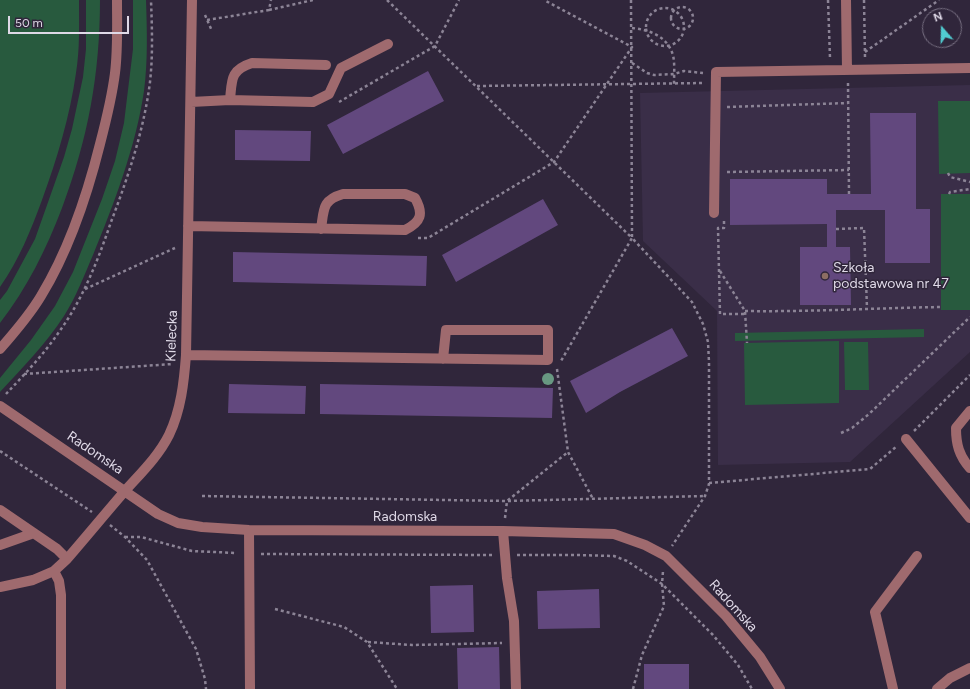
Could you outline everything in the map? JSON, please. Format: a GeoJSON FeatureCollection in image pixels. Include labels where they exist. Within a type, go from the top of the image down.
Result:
{"type":"FeatureCollection","features":[{"type":"Feature","properties":{"kind":"street"},"geometry":{"type":"LineString","coordinates":[[0,349],[23,322],[41,296],[56,268],[74,227],[91,179],[107,117],[115,74],[117,0]]}},
{"type":"Feature","properties":{"kind":"street","name":"Kielecka"},"geometry":{"type":"LineString","coordinates":[[0,587],[33,580],[54,571],[67,559],[160,451],[169,435],[176,414],[182,389],[185,359],[192,0]]}},
{"type":"Feature","properties":{"kind":"street"},"geometry":{"type":"LineString","coordinates":[[846,0],[848,75]]}},
{"type":"Feature","properties":{"kind":"street"},"geometry":{"type":"LineString","coordinates":[[191,102],[230,100],[313,102],[329,94],[341,68],[388,44]]}},
{"type":"Feature","properties":{"kind":"street"},"geometry":{"type":"LineString","coordinates":[[230,100],[234,73],[242,66],[252,63],[326,65]]}},
{"type":"Feature","properties":{"kind":"street"},"geometry":{"type":"LineString","coordinates":[[714,213],[716,72],[830,70],[848,75],[866,70],[970,68]]}},
{"type":"Feature","properties":{"kind":"street"},"geometry":{"type":"LineString","coordinates":[[188,226],[321,229],[405,230],[415,225],[419,218],[420,207],[415,198],[405,194],[343,194],[333,197],[325,205],[321,229]]}},
{"type":"Feature","properties":{"kind":"street"},"geometry":{"type":"LineString","coordinates":[[185,359],[548,360],[548,330],[446,330],[443,359]]}},
{"type":"Feature","properties":{"kind":"street","name":"Radomska"},"geometry":{"type":"LineString","coordinates":[[0,406],[158,514],[178,523],[202,527],[249,530],[503,531],[614,534],[645,545],[666,556],[726,616],[760,657],[780,689]]}},
{"type":"Feature","properties":{"kind":"street"},"geometry":{"type":"LineString","coordinates":[[970,411],[962,418],[956,428],[956,443],[963,460],[970,468]]}},
{"type":"Feature","properties":{"kind":"street"},"geometry":{"type":"LineString","coordinates":[[906,439],[970,518]]}},
{"type":"Feature","properties":{"kind":"street"},"geometry":{"type":"LineString","coordinates":[[0,510],[57,549],[67,559]]}},
{"type":"Feature","properties":{"kind":"street"},"geometry":{"type":"LineString","coordinates":[[249,530],[250,689]]}},
{"type":"Feature","properties":{"kind":"street"},"geometry":{"type":"LineString","coordinates":[[503,531],[504,555],[514,621],[516,689]]}},
{"type":"Feature","properties":{"kind":"street"},"geometry":{"type":"LineString","coordinates":[[0,545],[34,533]]}},
{"type":"Feature","properties":{"kind":"street"},"geometry":{"type":"LineString","coordinates":[[893,689],[874,612],[917,556]]}},
{"type":"Feature","properties":{"kind":"street"},"geometry":{"type":"LineString","coordinates":[[54,571],[59,581],[61,594],[61,689]]}},
{"type":"Feature","properties":{"kind":"street"},"geometry":{"type":"LineString","coordinates":[[937,689],[950,678],[970,668]]}},
{"type":"Feature","properties":{"kind":"path"},"geometry":{"type":"LineString","coordinates":[[4,396],[60,332],[84,289],[105,241],[137,146],[145,113],[152,63],[151,0]]}},
{"type":"Feature","properties":{"kind":"path"},"geometry":{"type":"LineString","coordinates":[[269,10],[271,0]]}},
{"type":"Feature","properties":{"kind":"path"},"geometry":{"type":"LineString","coordinates":[[207,20],[269,10],[313,0]]}},
{"type":"Feature","properties":{"kind":"path"},"geometry":{"type":"LineString","coordinates":[[387,0],[632,238],[692,302],[697,309],[703,324],[708,342],[709,362],[709,482],[705,496],[666,556],[662,584],[664,606],[642,655],[633,689]]}},
{"type":"Feature","properties":{"kind":"path"},"geometry":{"type":"LineString","coordinates":[[544,0],[632,47]]}},
{"type":"Feature","properties":{"kind":"path"},"geometry":{"type":"LineString","coordinates":[[593,499],[568,452],[556,370],[632,238],[631,0]]}},
{"type":"Feature","properties":{"kind":"path"},"geometry":{"type":"LineString","coordinates":[[828,0],[830,70]]}},
{"type":"Feature","properties":{"kind":"path"},"geometry":{"type":"LineString","coordinates":[[864,0],[866,70]]}},
{"type":"Feature","properties":{"kind":"path"},"geometry":{"type":"LineString","coordinates":[[865,52],[940,0]]}},
{"type":"Feature","properties":{"kind":"path"},"geometry":{"type":"LineString","coordinates":[[678,7],[688,8],[694,17],[690,26],[684,30],[676,28],[672,24],[671,19],[673,10],[678,7]]}},
{"type":"Feature","properties":{"kind":"path"},"geometry":{"type":"LineString","coordinates":[[665,8],[673,10],[682,18],[684,30],[678,42],[668,46],[659,46],[649,38],[646,25],[653,13],[665,8]]}},
{"type":"Feature","properties":{"kind":"path"},"geometry":{"type":"LineString","coordinates":[[632,28],[647,30],[662,38],[673,55],[674,84]]}},
{"type":"Feature","properties":{"kind":"path"},"geometry":{"type":"LineString","coordinates":[[554,162],[632,47]]}},
{"type":"Feature","properties":{"kind":"path"},"geometry":{"type":"LineString","coordinates":[[632,63],[646,73],[654,75],[692,71],[715,78]]}},
{"type":"Feature","properties":{"kind":"path"},"geometry":{"type":"LineString","coordinates":[[848,75],[849,194]]}},
{"type":"Feature","properties":{"kind":"path"},"geometry":{"type":"LineString","coordinates":[[476,86],[632,84]]}},
{"type":"Feature","properties":{"kind":"path"},"geometry":{"type":"LineString","coordinates":[[724,107],[848,104]]}},
{"type":"Feature","properties":{"kind":"path"},"geometry":{"type":"LineString","coordinates":[[715,172],[849,170]]}},
{"type":"Feature","properties":{"kind":"path"},"geometry":{"type":"LineString","coordinates":[[948,173],[950,177],[970,182]]}},
{"type":"Feature","properties":{"kind":"path"},"geometry":{"type":"LineString","coordinates":[[949,194],[950,192],[970,189]]}},
{"type":"Feature","properties":{"kind":"path"},"geometry":{"type":"LineString","coordinates":[[724,220],[724,228],[718,228],[720,314],[867,308],[941,307]]}},
{"type":"Feature","properties":{"kind":"path"},"geometry":{"type":"LineString","coordinates":[[836,229],[864,228],[867,308]]}},
{"type":"Feature","properties":{"kind":"path"},"geometry":{"type":"LineString","coordinates":[[84,289],[188,242]]}},
{"type":"Feature","properties":{"kind":"path"},"geometry":{"type":"LineString","coordinates":[[719,271],[745,313],[747,343]]}},
{"type":"Feature","properties":{"kind":"path"},"geometry":{"type":"LineString","coordinates":[[841,433],[852,428],[869,414],[970,317]]}},
{"type":"Feature","properties":{"kind":"path"},"geometry":{"type":"LineString","coordinates":[[24,374],[185,359]]}},
{"type":"Feature","properties":{"kind":"path"},"geometry":{"type":"LineString","coordinates":[[709,482],[870,469],[906,439],[970,375]]}},
{"type":"Feature","properties":{"kind":"path"},"geometry":{"type":"LineString","coordinates":[[0,451],[102,519],[125,537],[147,560],[196,649],[206,679],[206,689]]}},
{"type":"Feature","properties":{"kind":"path"},"geometry":{"type":"LineString","coordinates":[[503,531],[507,501],[568,452]]}},
{"type":"Feature","properties":{"kind":"path"},"geometry":{"type":"LineString","coordinates":[[202,496],[507,501],[705,496]]}},
{"type":"Feature","properties":{"kind":"path"},"geometry":{"type":"LineString","coordinates":[[125,537],[141,537],[192,551],[249,553],[614,556],[627,561],[662,584],[712,635],[738,665],[752,689]]}},
{"type":"Feature","properties":{"kind":"path"},"geometry":{"type":"LineString","coordinates":[[276,609],[344,627],[367,642],[397,689]]}},
{"type":"Feature","properties":{"kind":"path"},"geometry":{"type":"LineString","coordinates":[[367,642],[412,645],[514,642]]}},
{"type":"Feature","properties":{"kind":"shaded area","name":"Szkoła podstawowa nr 47"},"geometry":{"type":"Polygon","coordinates":[[[970,85],[970,352],[850,462],[718,465],[717,311],[643,241],[640,93],[970,85]]]}},
{"type":"Feature","properties":{"kind":"green space"},"geometry":{"type":"Polygon","coordinates":[[[0,0],[79,0],[79,27],[78,55],[73,89],[67,121],[58,153],[29,234],[19,256],[0,287],[0,0]]]}},
{"type":"Feature","properties":{"kind":"green space"},"geometry":{"type":"Polygon","coordinates":[[[86,0],[100,0],[98,54],[91,106],[79,157],[62,208],[42,254],[19,296],[0,323],[0,300],[7,291],[35,239],[64,157],[72,129],[83,77],[86,49],[86,0]]]}},
{"type":"Feature","properties":{"kind":"green space"},"geometry":{"type":"Polygon","coordinates":[[[133,0],[146,0],[147,34],[144,91],[136,133],[109,216],[80,286],[68,309],[42,346],[0,392],[0,378],[31,340],[55,306],[73,272],[102,199],[115,161],[124,123],[133,49],[133,0]]]}},
{"type":"Feature","properties":{"kind":"green space"},"geometry":{"type":"Polygon","coordinates":[[[938,101],[970,101],[970,173],[939,174],[938,101]]]}},
{"type":"Feature","properties":{"kind":"green space"},"geometry":{"type":"Polygon","coordinates":[[[941,194],[970,194],[970,310],[941,310],[941,194]]]}},
{"type":"Feature","properties":{"kind":"green space"},"geometry":{"type":"Polygon","coordinates":[[[924,329],[924,337],[735,341],[735,333],[924,329]]]}},
{"type":"Feature","properties":{"kind":"green space"},"geometry":{"type":"Polygon","coordinates":[[[839,341],[839,403],[745,405],[744,343],[839,341]]]}},
{"type":"Feature","properties":{"kind":"green space"},"geometry":{"type":"Polygon","coordinates":[[[844,342],[868,342],[869,390],[845,390],[844,342]]]}},
{"type":"Feature","properties":{"kind":"building"},"geometry":{"type":"Polygon","coordinates":[[[428,71],[444,101],[343,154],[327,125],[428,71]]]}},
{"type":"Feature","properties":{"kind":"building"},"geometry":{"type":"Polygon","coordinates":[[[870,113],[916,113],[916,209],[930,209],[930,263],[885,263],[885,210],[836,210],[836,247],[850,247],[851,305],[800,305],[800,247],[827,247],[827,224],[730,225],[730,179],[827,179],[827,194],[871,194],[870,113]]]}},
{"type":"Feature","properties":{"kind":"building"},"geometry":{"type":"Polygon","coordinates":[[[235,130],[311,131],[310,161],[235,160],[235,130]]]}},
{"type":"Feature","properties":{"kind":"building"},"geometry":{"type":"Polygon","coordinates":[[[543,199],[558,225],[456,282],[442,255],[543,199]]]}},
{"type":"Feature","properties":{"kind":"building"},"geometry":{"type":"Polygon","coordinates":[[[233,252],[427,256],[426,286],[233,282],[233,252]]]}},
{"type":"Feature","properties":{"kind":"building"},"geometry":{"type":"Polygon","coordinates":[[[672,328],[688,356],[620,392],[586,413],[570,381],[672,328]]]}},
{"type":"Feature","properties":{"kind":"building"},"geometry":{"type":"Polygon","coordinates":[[[229,384],[306,386],[305,414],[228,413],[229,384]]]}},
{"type":"Feature","properties":{"kind":"building"},"geometry":{"type":"Polygon","coordinates":[[[320,384],[553,388],[552,418],[320,414],[320,384]]]}},
{"type":"Feature","properties":{"kind":"building"},"geometry":{"type":"Polygon","coordinates":[[[473,585],[474,632],[431,633],[430,586],[473,585]]]}},
{"type":"Feature","properties":{"kind":"building"},"geometry":{"type":"Polygon","coordinates":[[[599,589],[600,628],[538,629],[537,591],[599,589]]]}},
{"type":"Feature","properties":{"kind":"building"},"geometry":{"type":"Polygon","coordinates":[[[499,647],[500,689],[458,689],[457,648],[499,647]]]}},
{"type":"Feature","properties":{"kind":"building"},"geometry":{"type":"Polygon","coordinates":[[[644,664],[689,664],[689,689],[644,689],[644,664]]]}},
{"type":"Feature","properties":{"kind":"place","name":"Szkoła podstawowa nr 47"},"geometry":{"type":"Point","coordinates":[825,276]}}]}
